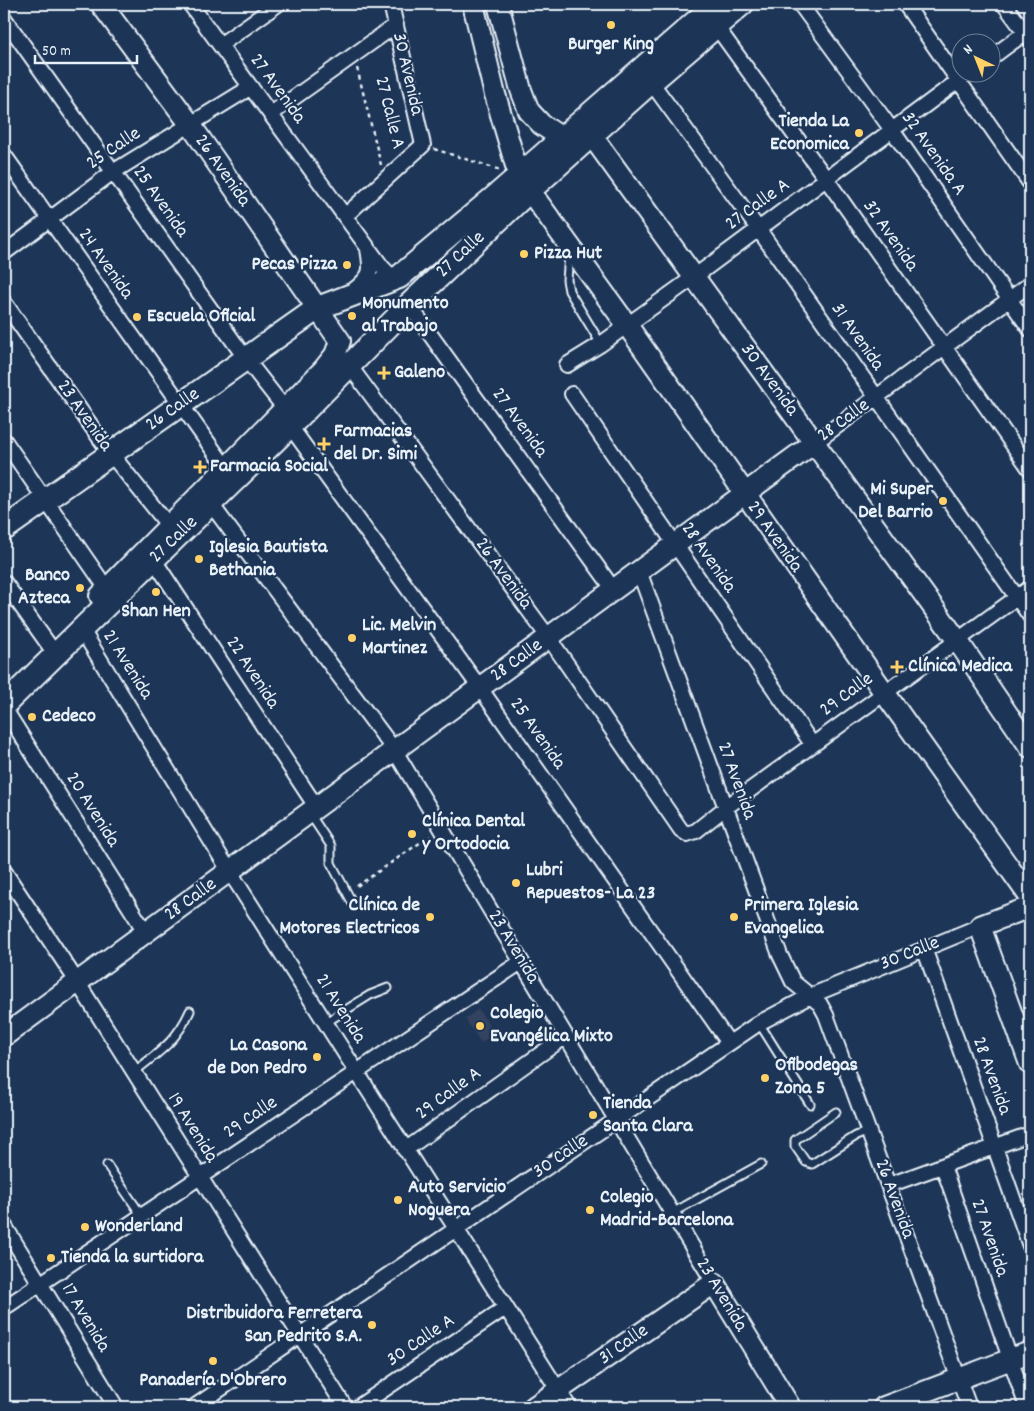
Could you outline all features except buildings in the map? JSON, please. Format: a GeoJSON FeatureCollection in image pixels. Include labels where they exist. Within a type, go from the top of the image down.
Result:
{"type":"FeatureCollection","features":[{"type":"Feature","properties":{"kind":"main road","name":"27 Calle"},"geometry":{"type":"LineString","coordinates":[[4,707],[211,504],[287,417],[349,365],[409,305],[525,183],[562,138],[716,4]]}},
{"type":"Feature","properties":{"kind":"main road","name":"27 Calle"},"geometry":{"type":"LineString","coordinates":[[346,296],[399,277],[525,183],[592,136],[651,82],[742,4]]}},
{"type":"Feature","properties":{"kind":"main road","name":"26 Calle"},"geometry":{"type":"LineString","coordinates":[[4,529],[318,308],[346,296]]}},
{"type":"Feature","properties":{"kind":"street","name":"26 Avenida"},"geometry":{"type":"LineString","coordinates":[[101,4],[190,124],[340,341]]}},
{"type":"Feature","properties":{"kind":"street","name":"27 Avenida"},"geometry":{"type":"LineString","coordinates":[[190,4],[389,274],[399,277]]}},
{"type":"Feature","properties":{"kind":"street"},"geometry":{"type":"LineString","coordinates":[[220,45],[278,4]]}},
{"type":"Feature","properties":{"kind":"street","name":"30 Avenida"},"geometry":{"type":"LineString","coordinates":[[391,4],[423,145]]}},
{"type":"Feature","properties":{"kind":"street","name":"29 Avenida"},"geometry":{"type":"LineString","coordinates":[[473,4],[494,90],[525,183],[1030,898]]}},
{"type":"Feature","properties":{"kind":"street"},"geometry":{"type":"LineString","coordinates":[[498,4],[521,90],[529,110],[542,125],[562,138],[592,136]]}},
{"type":"Feature","properties":{"kind":"street","name":"32 Avenida A"},"geometry":{"type":"LineString","coordinates":[[800,4],[892,130],[1030,329]]}},
{"type":"Feature","properties":{"kind":"street"},"geometry":{"type":"LineString","coordinates":[[905,4],[952,72]]}},
{"type":"Feature","properties":{"kind":"street"},"geometry":{"type":"LineString","coordinates":[[1002,51],[1029,34],[1004,4]]}},
{"type":"Feature","properties":{"kind":"street","name":"25 Avenida"},"geometry":{"type":"LineString","coordinates":[[4,18],[480,688],[729,1043]]}},
{"type":"Feature","properties":{"kind":"street"},"geometry":{"type":"LineString","coordinates":[[270,114],[396,25]]}},
{"type":"Feature","properties":{"kind":"street","name":"32 Avenida"},"geometry":{"type":"LineString","coordinates":[[716,26],[827,180],[1030,469]]}},
{"type":"Feature","properties":{"kind":"street","name":"31 Avenida"},"geometry":{"type":"LineString","coordinates":[[651,82],[758,230],[1030,616]]}},
{"type":"Feature","properties":{"kind":"street","name":"27 Calle A"},"geometry":{"type":"LineString","coordinates":[[567,365],[601,344],[827,180],[957,82]]}},
{"type":"Feature","properties":{"kind":"street"},"geometry":{"type":"LineString","coordinates":[[959,82],[1030,183]]}},
{"type":"Feature","properties":{"kind":"street","name":"25 Calle"},"geometry":{"type":"LineString","coordinates":[[4,253],[114,172],[251,87]]}},
{"type":"Feature","properties":{"kind":"street","name":"30 Avenida"},"geometry":{"type":"LineString","coordinates":[[592,136],[957,640],[1030,747]]}},
{"type":"Feature","properties":{"kind":"street"},"geometry":{"type":"LineString","coordinates":[[345,216],[423,145]]}},
{"type":"Feature","properties":{"kind":"street","name":"24 Avenida"},"geometry":{"type":"LineString","coordinates":[[4,155],[226,468]]}},
{"type":"Feature","properties":{"kind":"street"},"geometry":{"type":"LineString","coordinates":[[346,296],[370,274],[372,267],[368,246]]}},
{"type":"Feature","properties":{"kind":"street","name":"28 Calle"},"geometry":{"type":"LineString","coordinates":[[4,1036],[1030,284]]}},
{"type":"Feature","properties":{"kind":"street","name":"23 Avenida"},"geometry":{"type":"LineString","coordinates":[[4,302],[111,454],[169,526]]}},
{"type":"Feature","properties":{"kind":"street","name":"27 Avenida"},"geometry":{"type":"LineString","coordinates":[[409,305],[614,590]]}},
{"type":"Feature","properties":{"kind":"street","name":"27 Calle"},"geometry":{"type":"LineString","coordinates":[[60,650],[77,619],[226,468],[287,417],[330,363],[339,348],[340,341]]}},
{"type":"Feature","properties":{"kind":"street","name":"26 Avenida"},"geometry":{"type":"LineString","coordinates":[[349,365],[549,638],[681,830],[688,834]]}},
{"type":"Feature","properties":{"kind":"street","name":"28 Avenida"},"geometry":{"type":"LineString","coordinates":[[572,394],[812,744]]}},
{"type":"Feature","properties":{"kind":"street"},"geometry":{"type":"LineString","coordinates":[[4,440],[107,589]]}},
{"type":"Feature","properties":{"kind":"street","name":"23 Avenida"},"geometry":{"type":"LineString","coordinates":[[211,504],[395,751],[672,1214],[790,1407]]}},
{"type":"Feature","properties":{"kind":"street","name":"22 Avenida"},"geometry":{"type":"LineString","coordinates":[[154,560],[314,810]]}},
{"type":"Feature","properties":{"kind":"street","name":"27 Avenida"},"geometry":{"type":"LineString","coordinates":[[639,571],[787,972],[793,982],[810,996]]}},
{"type":"Feature","properties":{"kind":"street"},"geometry":{"type":"LineString","coordinates":[[4,582],[60,650]]}},
{"type":"Feature","properties":{"kind":"street","name":"29 Calle"},"geometry":{"type":"LineString","coordinates":[[688,834],[692,834],[812,744],[1030,588]]}},
{"type":"Feature","properties":{"kind":"street","name":"21 Avenida"},"geometry":{"type":"LineString","coordinates":[[82,630],[230,872],[455,1230],[569,1407]]}},
{"type":"Feature","properties":{"kind":"street","name":"20 Avenida"},"geometry":{"type":"LineString","coordinates":[[4,707],[146,933]]}},
{"type":"Feature","properties":{"kind":"street","name":"19 Avenida"},"geometry":{"type":"LineString","coordinates":[[4,871],[78,983],[345,1407]]}},
{"type":"Feature","properties":{"kind":"street","name":"30 Calle"},"geometry":{"type":"LineString","coordinates":[[194,1407],[759,1023],[810,996],[924,948],[1030,907]]}},
{"type":"Feature","properties":{"kind":"street"},"geometry":{"type":"LineString","coordinates":[[980,926],[1030,1064]]}},
{"type":"Feature","properties":{"kind":"street","name":"28 Avenida"},"geometry":{"type":"LineString","coordinates":[[924,948],[1030,1246]]}},
{"type":"Feature","properties":{"kind":"street","name":"29 Calle"},"geometry":{"type":"LineString","coordinates":[[4,1308],[521,962]]}},
{"type":"Feature","properties":{"kind":"street","name":"26 Avenida"},"geometry":{"type":"LineString","coordinates":[[810,996],[820,1004],[826,1015],[969,1407]]}},
{"type":"Feature","properties":{"kind":"street","name":"29 Calle A"},"geometry":{"type":"LineString","coordinates":[[405,1150],[566,1036]]}},
{"type":"Feature","properties":{"kind":"street"},"geometry":{"type":"LineString","coordinates":[[889,1185],[1030,1134]]}},
{"type":"Feature","properties":{"kind":"street","name":"27 Avenida"},"geometry":{"type":"LineString","coordinates":[[943,1166],[1027,1407]]}},
{"type":"Feature","properties":{"kind":"street","name":"17 Avenida"},"geometry":{"type":"LineString","coordinates":[[4,1225],[116,1407]]}},
{"type":"Feature","properties":{"kind":"street","name":"31 Calle"},"geometry":{"type":"LineString","coordinates":[[534,1407],[714,1283]]}},
{"type":"Feature","properties":{"kind":"street","name":"30 Calle A"},"geometry":{"type":"LineString","coordinates":[[358,1407],[505,1308]]}},
{"type":"Feature","properties":{"kind":"street"},"geometry":{"type":"LineString","coordinates":[[884,1407],[1030,1352]]}},
{"type":"Feature","properties":{"kind":"lane"},"geometry":{"type":"LineString","coordinates":[[570,246],[567,269],[569,291],[601,344]]}},
{"type":"Feature","properties":{"kind":"lane"},"geometry":{"type":"LineString","coordinates":[[314,810],[331,846],[331,863],[353,904]]}},
{"type":"Feature","properties":{"kind":"lane"},"geometry":{"type":"LineString","coordinates":[[326,1023],[370,995],[388,988]]}},
{"type":"Feature","properties":{"kind":"lane"},"geometry":{"type":"LineString","coordinates":[[134,1072],[171,1042],[184,1024],[190,1011]]}},
{"type":"Feature","properties":{"kind":"lane"},"geometry":{"type":"LineString","coordinates":[[759,1023],[810,1104]]}},
{"type":"Feature","properties":{"kind":"lane"},"geometry":{"type":"LineString","coordinates":[[836,1112],[795,1140],[795,1146],[806,1162],[812,1164],[856,1136],[869,1130]]}},
{"type":"Feature","properties":{"kind":"lane"},"geometry":{"type":"LineString","coordinates":[[672,1214],[761,1164]]}},
{"type":"Feature","properties":{"kind":"lane"},"geometry":{"type":"LineString","coordinates":[[107,1166],[142,1216]]}},
{"type":"Feature","properties":{"kind":"path","name":"27 Calle A"},"geometry":{"type":"LineString","coordinates":[[354,55],[385,181]]}},
{"type":"Feature","properties":{"kind":"path"},"geometry":{"type":"LineString","coordinates":[[423,145],[525,183]]}},
{"type":"Feature","properties":{"kind":"path"},"geometry":{"type":"LineString","coordinates":[[357,886],[441,828]]}},
{"type":"Feature","properties":{"kind":"shaded area","name":"Colegio Evangélica Mixto"},"geometry":{"type":"Polygon","coordinates":[[[478,1009],[495,1033],[481,1043],[465,1019],[478,1009]]]}},
{"type":"Feature","properties":{"kind":"place","name":"Burger King"},"geometry":{"type":"Point","coordinates":[611,25]}},
{"type":"Feature","properties":{"kind":"place","name":"Tienda La Economica"},"geometry":{"type":"Point","coordinates":[859,133]}},
{"type":"Feature","properties":{"kind":"place","name":"Pizza Hut"},"geometry":{"type":"Point","coordinates":[524,254]}},
{"type":"Feature","properties":{"kind":"place","name":"Pecas Pizza"},"geometry":{"type":"Point","coordinates":[347,265]}},
{"type":"Feature","properties":{"kind":"place","name":"Monumento al Trabajo"},"geometry":{"type":"Point","coordinates":[352,316]}},
{"type":"Feature","properties":{"kind":"place","name":"Escuela Oficial"},"geometry":{"type":"Point","coordinates":[137,317]}},
{"type":"Feature","properties":{"kind":"place","name":"Galeno"},"geometry":{"type":"Point","coordinates":[384,373]}},
{"type":"Feature","properties":{"kind":"place","name":"Farmacias del Dr. Simi"},"geometry":{"type":"Point","coordinates":[324,444]}},
{"type":"Feature","properties":{"kind":"place","name":"Farmacia Social"},"geometry":{"type":"Point","coordinates":[200,467]}},
{"type":"Feature","properties":{"kind":"place","name":"Mi Super Del Barrio"},"geometry":{"type":"Point","coordinates":[943,501]}},
{"type":"Feature","properties":{"kind":"place","name":"Iglesia Bautista Bethania"},"geometry":{"type":"Point","coordinates":[199,559]}},
{"type":"Feature","properties":{"kind":"place","name":"Banco Azteca"},"geometry":{"type":"Point","coordinates":[80,588]}},
{"type":"Feature","properties":{"kind":"place","name":"Shan Hen"},"geometry":{"type":"Point","coordinates":[156,592]}},
{"type":"Feature","properties":{"kind":"place","name":"Lic. Melvin Martinez"},"geometry":{"type":"Point","coordinates":[352,638]}},
{"type":"Feature","properties":{"kind":"place","name":"Clínica Medica"},"geometry":{"type":"Point","coordinates":[897,667]}},
{"type":"Feature","properties":{"kind":"place","name":"Cedeco"},"geometry":{"type":"Point","coordinates":[32,717]}},
{"type":"Feature","properties":{"kind":"place","name":"Clínica Dental y Ortodocia"},"geometry":{"type":"Point","coordinates":[412,834]}},
{"type":"Feature","properties":{"kind":"place","name":"Lubri Repuestos- La 23"},"geometry":{"type":"Point","coordinates":[516,883]}},
{"type":"Feature","properties":{"kind":"place","name":"Clínica de Motores Electricos"},"geometry":{"type":"Point","coordinates":[430,917]}},
{"type":"Feature","properties":{"kind":"place","name":"Primera Iglesia Evangelica"},"geometry":{"type":"Point","coordinates":[734,917]}},
{"type":"Feature","properties":{"kind":"place","name":"Colegio Evangélica Mixto"},"geometry":{"type":"Point","coordinates":[480,1026]}},
{"type":"Feature","properties":{"kind":"place","name":"La Casona de Don Pedro"},"geometry":{"type":"Point","coordinates":[317,1057]}},
{"type":"Feature","properties":{"kind":"place","name":"Ofibodegas Zona 5"},"geometry":{"type":"Point","coordinates":[765,1078]}},
{"type":"Feature","properties":{"kind":"place","name":"Tienda Santa Clara"},"geometry":{"type":"Point","coordinates":[593,1115]}},
{"type":"Feature","properties":{"kind":"place","name":"Auto Servicio Noguera"},"geometry":{"type":"Point","coordinates":[398,1200]}},
{"type":"Feature","properties":{"kind":"place","name":"Colegio Madrid-Barcelona"},"geometry":{"type":"Point","coordinates":[590,1210]}},
{"type":"Feature","properties":{"kind":"place","name":"Wonderland"},"geometry":{"type":"Point","coordinates":[85,1227]}},
{"type":"Feature","properties":{"kind":"place","name":"Tienda la surtidora"},"geometry":{"type":"Point","coordinates":[51,1258]}},
{"type":"Feature","properties":{"kind":"place","name":"Distribuidora Ferretera San Pedrito S.A."},"geometry":{"type":"Point","coordinates":[372,1325]}},
{"type":"Feature","properties":{"kind":"place","name":"Panadería D'Obrero"},"geometry":{"type":"Point","coordinates":[213,1361]}}]}
